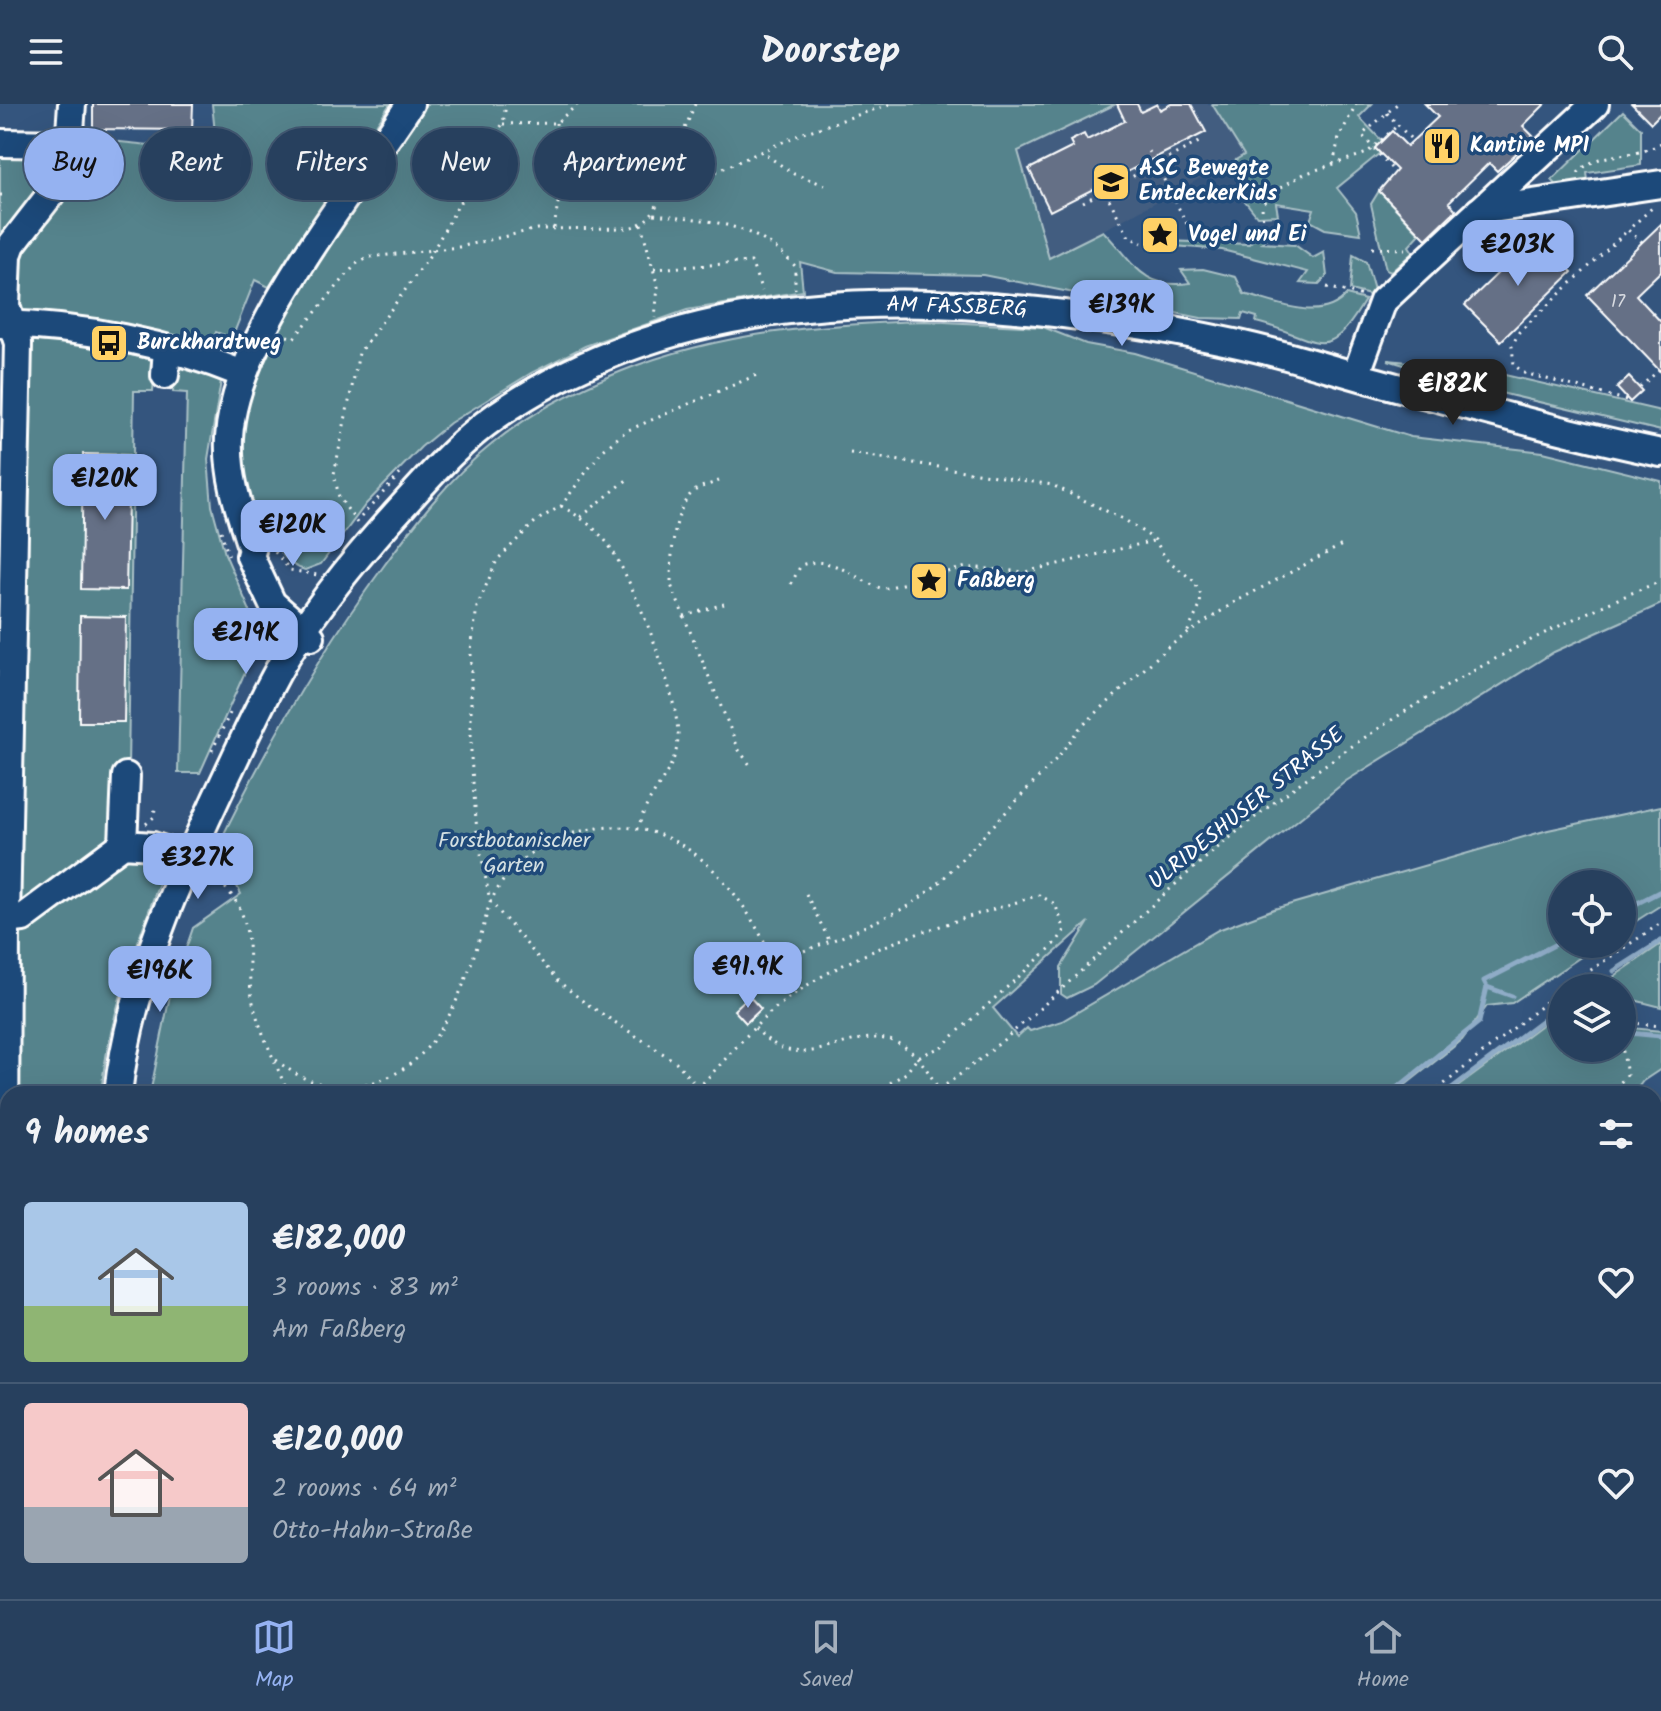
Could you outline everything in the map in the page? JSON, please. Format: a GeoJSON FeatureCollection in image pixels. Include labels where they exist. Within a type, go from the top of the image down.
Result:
{"type":"FeatureCollection","features":[{"type":"Feature","properties":{"kind":"street"},"geometry":{"type":"LineString","coordinates":[[71,128],[72,104]]}},
{"type":"Feature","properties":{"kind":"street"},"geometry":{"type":"LineString","coordinates":[[309,630],[280,597],[252,550],[230,470],[229,436],[243,374],[280,300],[410,104]]}},
{"type":"Feature","properties":{"kind":"street"},"geometry":{"type":"LineString","coordinates":[[1356,375],[1383,301],[1595,104]]}},
{"type":"Feature","properties":{"kind":"street"},"geometry":{"type":"LineString","coordinates":[[0,143],[24,143]]}},
{"type":"Feature","properties":{"kind":"street"},"geometry":{"type":"LineString","coordinates":[[1477,211],[1658,184]]}},
{"type":"Feature","properties":{"kind":"street"},"geometry":{"type":"LineString","coordinates":[[5,1086],[18,343],[4,321],[9,250],[49,200]]}},
{"type":"Feature","properties":{"kind":"street","name":"AM FASSBERG"},"geometry":{"type":"LineString","coordinates":[[119,1086],[141,987],[187,858],[241,746],[309,630],[376,546],[394,515],[446,458],[494,417],[547,385],[636,344],[728,319],[823,306],[968,305],[1064,313],[1233,343],[1661,453]]}},
{"type":"Feature","properties":{"kind":"street"},"geometry":{"type":"LineString","coordinates":[[4,321],[77,331],[166,362],[243,374]]}},
{"type":"Feature","properties":{"kind":"street"},"geometry":{"type":"LineString","coordinates":[[123,844],[126,776]]}},
{"type":"Feature","properties":{"kind":"street"},"geometry":{"type":"LineString","coordinates":[[6,920],[23,918],[123,844],[153,846],[187,858]]}},
{"type":"Feature","properties":{"kind":"path"},"geometry":{"type":"LineString","coordinates":[[357,523],[339,497],[334,474],[353,371],[367,339],[433,249],[469,186],[475,158],[503,124],[506,104]]}},
{"type":"Feature","properties":{"kind":"path"},"geometry":{"type":"LineString","coordinates":[[503,124],[556,123],[578,104]]}},
{"type":"Feature","properties":{"kind":"path"},"geometry":{"type":"LineString","coordinates":[[685,128],[695,104]]}},
{"type":"Feature","properties":{"kind":"path"},"geometry":{"type":"LineString","coordinates":[[715,172],[760,151],[891,104]]}},
{"type":"Feature","properties":{"kind":"path"},"geometry":{"type":"LineString","coordinates":[[1333,164],[1339,138],[1356,104]]}},
{"type":"Feature","properties":{"kind":"path"},"geometry":{"type":"LineString","coordinates":[[1391,168],[1362,135],[1397,104]]}},
{"type":"Feature","properties":{"kind":"path"},"geometry":{"type":"LineString","coordinates":[[1387,113],[1410,138]]}},
{"type":"Feature","properties":{"kind":"path"},"geometry":{"type":"LineString","coordinates":[[554,228],[561,185],[556,123]]}},
{"type":"Feature","properties":{"kind":"path"},"geometry":{"type":"LineString","coordinates":[[1263,226],[1262,206],[1269,194],[1304,174],[1373,148],[1398,125]]}},
{"type":"Feature","properties":{"kind":"path"},"geometry":{"type":"LineString","coordinates":[[1083,202],[1203,140]]}},
{"type":"Feature","properties":{"kind":"path"},"geometry":{"type":"LineString","coordinates":[[1570,181],[1595,158],[1634,156],[1661,143]]}},
{"type":"Feature","properties":{"kind":"path"},"geometry":{"type":"LineString","coordinates":[[760,151],[794,174],[825,185]]}},
{"type":"Feature","properties":{"kind":"path"},"geometry":{"type":"LineString","coordinates":[[1149,151],[1187,224]]}},
{"type":"Feature","properties":{"kind":"path"},"geometry":{"type":"LineString","coordinates":[[1098,178],[1129,237],[1142,243]]}},
{"type":"Feature","properties":{"kind":"path"},"geometry":{"type":"LineString","coordinates":[[1626,400],[1524,373],[1514,365],[1512,346],[1519,332],[1660,201],[1658,184]]}},
{"type":"Feature","properties":{"kind":"path"},"geometry":{"type":"LineString","coordinates":[[294,338],[356,264],[370,257],[554,228],[614,230],[641,224],[654,214],[659,200]]}},
{"type":"Feature","properties":{"kind":"path"},"geometry":{"type":"LineString","coordinates":[[654,214],[721,222],[742,227],[764,239],[795,266],[795,297]]}},
{"type":"Feature","properties":{"kind":"path"},"geometry":{"type":"LineString","coordinates":[[641,224],[659,297],[653,326]]}},
{"type":"Feature","properties":{"kind":"path"},"geometry":{"type":"LineString","coordinates":[[1628,230],[1642,242]]}},
{"type":"Feature","properties":{"kind":"path"},"geometry":{"type":"LineString","coordinates":[[1372,248],[1437,249]]}},
{"type":"Feature","properties":{"kind":"path"},"geometry":{"type":"LineString","coordinates":[[654,269],[751,262],[766,301]]}},
{"type":"Feature","properties":{"kind":"path"},"geometry":{"type":"LineString","coordinates":[[1327,287],[1383,301]]}},
{"type":"Feature","properties":{"kind":"path"},"geometry":{"type":"LineString","coordinates":[[1640,387],[1658,371],[1661,376]]}},
{"type":"Feature","properties":{"kind":"path"},"geometry":{"type":"LineString","coordinates":[[697,1086],[676,1062],[584,1002],[558,981],[490,901],[477,832],[471,757],[471,650],[477,607],[497,560],[536,521],[561,506],[601,452],[626,431],[759,374]]}},
{"type":"Feature","properties":{"kind":"path"},"geometry":{"type":"LineString","coordinates":[[850,453],[1052,485],[1125,520],[1155,540],[1166,559],[1194,581],[1201,595],[1200,606],[1186,635]]}},
{"type":"Feature","properties":{"kind":"path"},"geometry":{"type":"LineString","coordinates":[[349,533],[402,472]]}},
{"type":"Feature","properties":{"kind":"path"},"geometry":{"type":"LineString","coordinates":[[581,517],[628,479]]}},
{"type":"Feature","properties":{"kind":"path"},"geometry":{"type":"LineString","coordinates":[[719,481],[691,494],[684,505],[674,539],[671,585],[739,750],[750,765]]}},
{"type":"Feature","properties":{"kind":"path"},"geometry":{"type":"LineString","coordinates":[[561,506],[581,517],[607,544],[623,570],[677,719],[675,758],[642,814],[639,827]]}},
{"type":"Feature","properties":{"kind":"path"},"geometry":{"type":"LineString","coordinates":[[791,584],[801,565],[813,561],[831,562],[867,584],[883,589],[966,567],[1025,572],[1155,540]]}},
{"type":"Feature","properties":{"kind":"path"},"geometry":{"type":"LineString","coordinates":[[774,962],[830,942],[909,906],[938,884],[1057,758],[1079,729],[1186,635],[1233,603],[1342,545]]}},
{"type":"Feature","properties":{"kind":"path"},"geometry":{"type":"LineString","coordinates":[[252,550],[274,551],[282,564],[297,574],[317,575],[325,565]]}},
{"type":"Feature","properties":{"kind":"path","name":"ULRIDESHUSER STRASSE"},"geometry":{"type":"LineString","coordinates":[[947,1086],[1013,1033],[1196,866],[1358,740],[1472,672],[1583,612],[1661,581]]}},
{"type":"Feature","properties":{"kind":"path"},"geometry":{"type":"LineString","coordinates":[[684,616],[724,604]]}},
{"type":"Feature","properties":{"kind":"path"},"geometry":{"type":"LineString","coordinates":[[276,1060],[295,1075],[322,1085],[362,1085],[398,1073],[423,1054],[441,1033],[457,1000],[490,901],[523,857],[554,838],[606,825],[639,827],[663,834],[707,863],[745,908],[793,996]]}},
{"type":"Feature","properties":{"kind":"path"},"geometry":{"type":"LineString","coordinates":[[187,858],[224,884],[245,922],[250,941],[253,1004],[285,1086]]}},
{"type":"Feature","properties":{"kind":"path"},"geometry":{"type":"LineString","coordinates":[[806,894],[830,942]]}},
{"type":"Feature","properties":{"kind":"path"},"geometry":{"type":"LineString","coordinates":[[699,1086],[755,1028],[793,996],[845,964],[920,934],[1039,895],[1055,904],[1065,930],[1056,943],[941,1047],[918,1057],[906,1073],[885,1086]]}},
{"type":"Feature","properties":{"kind":"path"},"geometry":{"type":"LineString","coordinates":[[1582,974],[1661,923]]}},
{"type":"Feature","properties":{"kind":"path"},"geometry":{"type":"LineString","coordinates":[[1442,1086],[1548,1001]]}},
{"type":"Feature","properties":{"kind":"path"},"geometry":{"type":"LineString","coordinates":[[1636,1023],[1661,1026]]}},
{"type":"Feature","properties":{"kind":"path"},"geometry":{"type":"LineString","coordinates":[[755,1028],[777,1047],[793,1053],[875,1038],[906,1047],[918,1057],[936,1086]]}},
{"type":"Feature","properties":{"kind":"path"},"geometry":{"type":"LineString","coordinates":[[1617,1086],[1627,1075],[1625,1062]]}},
{"type":"Feature","properties":{"kind":"shaded area","name":"ASC Bewegte EntdeckerKids"},"geometry":{"type":"Polygon","coordinates":[[[1116,104],[1212,104],[1244,155],[1049,259],[1018,151],[1116,104]]]}},
{"type":"Feature","properties":{"kind":"green space"},"geometry":{"type":"Polygon","coordinates":[[[212,104],[390,104],[374,128],[267,128],[267,200],[327,200],[269,287],[255,280],[232,338],[216,332],[210,349],[24,316],[18,311],[16,257],[46,200],[124,200],[124,142],[140,144],[140,200],[251,200],[251,128],[214,128],[212,104]]]}},
{"type":"Feature","properties":{"kind":"green space"},"geometry":{"type":"Polygon","coordinates":[[[423,104],[1116,104],[1018,151],[1049,258],[1103,231],[1139,271],[1160,282],[1190,283],[1181,270],[1203,269],[1236,277],[1244,294],[1298,308],[1324,308],[1336,304],[1346,295],[1365,300],[1341,334],[1330,341],[1320,342],[1256,322],[1257,317],[1243,313],[1241,319],[1201,318],[983,275],[837,272],[800,262],[803,291],[687,310],[585,346],[531,373],[450,423],[421,447],[366,504],[321,564],[305,570],[291,564],[281,553],[252,500],[244,470],[242,438],[245,409],[274,333],[322,252],[358,200],[396,200],[396,145],[423,104]]]}},
{"type":"Feature","properties":{"kind":"green space"},"geometry":{"type":"Polygon","coordinates":[[[1212,104],[1372,104],[1359,117],[1382,141],[1375,148],[1380,153],[1337,188],[1356,212],[1361,234],[1325,229],[1310,221],[1314,209],[1276,203],[1278,215],[1257,216],[1245,201],[1261,189],[1220,169],[1244,155],[1212,104]]]}},
{"type":"Feature","properties":{"kind":"green space"},"geometry":{"type":"Polygon","coordinates":[[[1623,111],[1641,129],[1641,165],[1587,173],[1589,187],[1562,191],[1552,180],[1623,111]]]}},
{"type":"Feature","properties":{"kind":"green space"},"geometry":{"type":"Polygon","coordinates":[[[0,152],[24,152],[24,200],[34,200],[0,253],[0,152]]]}},
{"type":"Feature","properties":{"kind":"green space"},"geometry":{"type":"Polygon","coordinates":[[[1379,191],[1420,234],[1409,246],[1413,252],[1391,272],[1386,270],[1371,204],[1379,191]]]}},
{"type":"Feature","properties":{"kind":"green space"},"geometry":{"type":"Polygon","coordinates":[[[1164,229],[1176,229],[1167,241],[1249,244],[1262,230],[1273,230],[1262,243],[1295,245],[1313,258],[1324,252],[1327,276],[1319,284],[1300,283],[1308,272],[1222,250],[1162,245],[1150,250],[1150,236],[1164,229]]]}},
{"type":"Feature","properties":{"kind":"green space"},"geometry":{"type":"Polygon","coordinates":[[[1353,255],[1366,262],[1374,290],[1370,295],[1350,290],[1353,255]]]}},
{"type":"Feature","properties":{"kind":"green space","name":"Forstbotanischer Garten"},"geometry":{"type":"Polygon","coordinates":[[[925,321],[1043,327],[1086,344],[1135,353],[1411,437],[1543,452],[1661,481],[1661,604],[1554,652],[1346,781],[1094,985],[1067,998],[1061,994],[1061,967],[1089,922],[993,1008],[1017,1037],[1027,1028],[1030,1031],[1062,1021],[1218,930],[1274,909],[1548,830],[1661,806],[1661,905],[1636,921],[1636,870],[1548,870],[1548,958],[1579,958],[1555,974],[1548,974],[1548,979],[1512,1003],[1487,1006],[1462,1040],[1404,1086],[152,1086],[170,995],[193,928],[241,894],[217,848],[273,739],[336,634],[433,502],[460,472],[505,434],[588,386],[622,371],[696,347],[810,328],[925,321]]]}},
{"type":"Feature","properties":{"kind":"green space"},"geometry":{"type":"Polygon","coordinates":[[[25,340],[68,343],[152,359],[155,365],[153,391],[134,391],[128,768],[117,835],[25,909],[15,907],[25,340]]]}},
{"type":"Feature","properties":{"kind":"green space"},"geometry":{"type":"Polygon","coordinates":[[[1388,360],[1479,369],[1661,411],[1661,431],[1467,385],[1388,360]]]}},
{"type":"Feature","properties":{"kind":"green space"},"geometry":{"type":"Polygon","coordinates":[[[179,364],[217,376],[221,381],[208,459],[212,506],[225,554],[261,636],[200,773],[178,773],[187,393],[173,392],[174,372],[179,364]]]}},
{"type":"Feature","properties":{"kind":"green space"},"geometry":{"type":"Polygon","coordinates":[[[130,850],[166,863],[118,1006],[102,1086],[11,1086],[12,934],[130,850]]]}},
{"type":"Feature","properties":{"kind":"green space"},"geometry":{"type":"Polygon","coordinates":[[[1661,944],[1661,1007],[1636,1001],[1636,974],[1618,974],[1661,944]]]}},
{"type":"Feature","properties":{"kind":"green space"},"geometry":{"type":"Polygon","coordinates":[[[1548,1020],[1548,1062],[1636,1062],[1636,1028],[1661,1031],[1661,1069],[1639,1086],[1459,1086],[1548,1020]]]}},
{"type":"Feature","properties":{"kind":"building"},"geometry":{"type":"Polygon","coordinates":[[[93,104],[193,104],[192,128],[93,128],[93,104]]]}},
{"type":"Feature","properties":{"kind":"building"},"geometry":{"type":"Polygon","coordinates":[[[1117,104],[1137,104],[1141,112],[1157,104],[1160,110],[1171,104],[1191,104],[1206,132],[1050,211],[1029,169],[1073,147],[1070,141],[1084,134],[1087,140],[1125,121],[1117,104]]]}},
{"type":"Feature","properties":{"kind":"building"},"geometry":{"type":"Polygon","coordinates":[[[1425,104],[1545,104],[1523,126],[1534,137],[1497,171],[1489,163],[1449,202],[1456,210],[1426,239],[1379,191],[1397,170],[1375,148],[1392,131],[1407,146],[1438,117],[1425,104]]]}},
{"type":"Feature","properties":{"kind":"building"},"geometry":{"type":"Polygon","coordinates":[[[1632,104],[1661,104],[1661,113],[1651,123],[1632,104]]]}},
{"type":"Feature","properties":{"kind":"building"},"geometry":{"type":"Polygon","coordinates":[[[1661,224],[1661,271],[1636,295],[1661,322],[1661,372],[1587,295],[1661,224]]]}},
{"type":"Feature","properties":{"kind":"building"},"geometry":{"type":"Polygon","coordinates":[[[1536,236],[1572,272],[1501,341],[1465,305],[1536,236]]]}},
{"type":"Feature","properties":{"kind":"building"},"geometry":{"type":"Polygon","coordinates":[[[1629,377],[1642,391],[1630,402],[1617,388],[1629,377]]]}},
{"type":"Feature","properties":{"kind":"building"},"geometry":{"type":"Polygon","coordinates":[[[83,454],[129,455],[126,590],[81,589],[83,454]]]}},
{"type":"Feature","properties":{"kind":"building"},"geometry":{"type":"Polygon","coordinates":[[[80,616],[126,617],[124,722],[79,722],[80,616]]]}},
{"type":"Feature","properties":{"kind":"building"},"geometry":{"type":"Polygon","coordinates":[[[749,996],[761,1009],[746,1023],[734,1010],[749,996]]]}},
{"type":"Feature","properties":{"kind":"waterway"},"geometry":{"type":"LineString","coordinates":[[1636,904],[1661,891]]}},
{"type":"Feature","properties":{"kind":"waterway"},"geometry":{"type":"LineString","coordinates":[[1614,971],[1661,941]]}},
{"type":"Feature","properties":{"kind":"waterway"},"geometry":{"type":"LineString","coordinates":[[1512,996],[1487,987],[1484,981],[1548,948]]}},
{"type":"Feature","properties":{"kind":"waterway"},"geometry":{"type":"LineString","coordinates":[[1400,1086],[1479,1022],[1487,987]]}},
{"type":"Feature","properties":{"kind":"waterway"},"geometry":{"type":"LineString","coordinates":[[1455,1086],[1548,1016]]}},
{"type":"Feature","properties":{"kind":"waterway"},"geometry":{"type":"LineString","coordinates":[[1636,1034],[1661,1036]]}},
{"type":"Feature","properties":{"kind":"place","name":"Kantine MPI"},"geometry":{"type":"Point","coordinates":[1442,146]}},
{"type":"Feature","properties":{"kind":"place","name":"ASC Bewegte EntdeckerKids"},"geometry":{"type":"Point","coordinates":[1111,182]}},
{"type":"Feature","properties":{"kind":"place","name":"Vogel und Ei"},"geometry":{"type":"Point","coordinates":[1160,235]}},
{"type":"Feature","properties":{"kind":"place","name":"Burckhardtweg"},"geometry":{"type":"Point","coordinates":[109,343]}},
{"type":"Feature","properties":{"kind":"place","name":"Faßberg"},"geometry":{"type":"Point","coordinates":[929,581]}}]}
